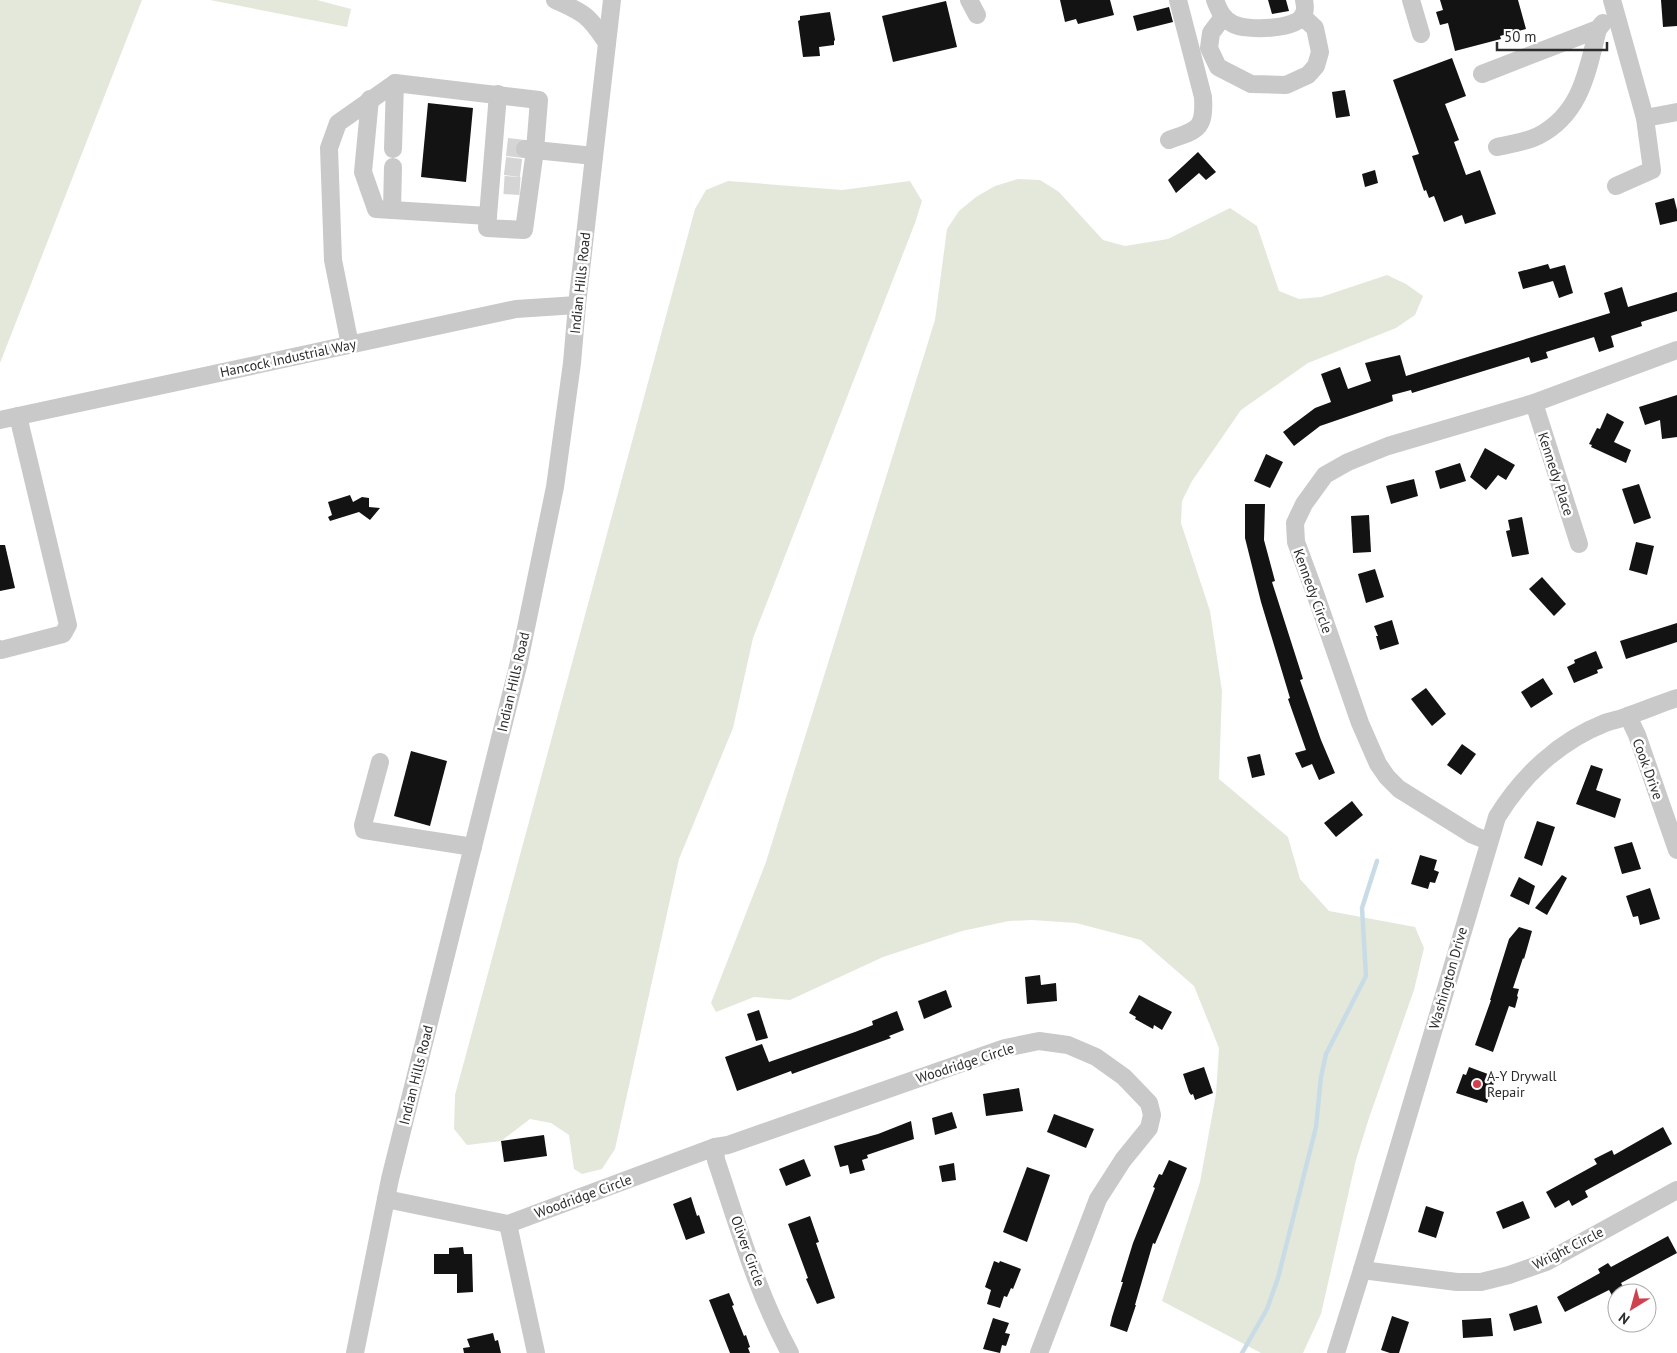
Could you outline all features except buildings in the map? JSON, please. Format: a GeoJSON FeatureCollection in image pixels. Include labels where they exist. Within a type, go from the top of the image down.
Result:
{"type":"FeatureCollection","features":[{"type":"Feature","properties":{"kind":"street"},"geometry":{"type":"LineString","coordinates":[[555,0],[579,10],[587,16],[607,43]]}},
{"type":"Feature","properties":{"kind":"street","name":"Indian Hills Road"},"geometry":{"type":"LineString","coordinates":[[355,1353],[386,1199],[519,662],[555,487],[572,363],[612,0]]}},
{"type":"Feature","properties":{"kind":"street"},"geometry":{"type":"LineString","coordinates":[[1169,140],[1194,130],[1202,122],[1204,113],[1203,97],[1178,0]]}},
{"type":"Feature","properties":{"kind":"street"},"geometry":{"type":"LineString","coordinates":[[1215,0],[1223,17],[1235,25],[1262,29],[1297,22],[1304,8]]}},
{"type":"Feature","properties":{"kind":"street"},"geometry":{"type":"LineString","coordinates":[[1411,0],[1421,34]]}},
{"type":"Feature","properties":{"kind":"street"},"geometry":{"type":"LineString","coordinates":[[1223,17],[1211,33],[1209,48],[1218,67],[1251,84],[1286,85],[1308,75],[1316,66],[1320,52],[1315,28],[1304,8]]}},
{"type":"Feature","properties":{"kind":"street"},"geometry":{"type":"LineString","coordinates":[[1497,147],[1537,136],[1557,122],[1572,108],[1586,74],[1598,29],[1614,8]]}},
{"type":"Feature","properties":{"kind":"street"},"geometry":{"type":"LineString","coordinates":[[1614,8],[1645,118],[1652,170],[1616,186]]}},
{"type":"Feature","properties":{"kind":"street"},"geometry":{"type":"LineString","coordinates":[[1482,74],[1598,29]]}},
{"type":"Feature","properties":{"kind":"street"},"geometry":{"type":"LineString","coordinates":[[350,345],[333,260],[329,148],[338,122],[395,82],[498,94],[539,100],[515,148],[513,167],[511,186],[524,230],[487,228],[488,216],[511,186],[513,167],[515,148],[498,94]]}},
{"type":"Feature","properties":{"kind":"street"},"geometry":{"type":"LineString","coordinates":[[392,210],[395,82]]}},
{"type":"Feature","properties":{"kind":"street"},"geometry":{"type":"LineString","coordinates":[[370,99],[363,172],[376,209],[488,216]]}},
{"type":"Feature","properties":{"kind":"street"},"geometry":{"type":"LineString","coordinates":[[1645,118],[1677,112]]}},
{"type":"Feature","properties":{"kind":"street"},"geometry":{"type":"LineString","coordinates":[[515,148],[594,156]]}},
{"type":"Feature","properties":{"kind":"street","name":"Hancock Industrial Way"},"geometry":{"type":"LineString","coordinates":[[0,420],[516,309],[577,305]]}},
{"type":"Feature","properties":{"kind":"street","name":"Kennedy Circle"},"geometry":{"type":"LineString","coordinates":[[1488,841],[1472,835],[1398,789],[1378,764],[1360,723],[1296,542],[1295,523],[1304,504],[1326,475],[1348,462],[1388,446],[1534,403],[1677,350]]}},
{"type":"Feature","properties":{"kind":"street","name":"Kennedy Place"},"geometry":{"type":"LineString","coordinates":[[1534,403],[1579,544]]}},
{"type":"Feature","properties":{"kind":"street"},"geometry":{"type":"LineString","coordinates":[[0,649],[63,634],[68,625],[18,416]]}},
{"type":"Feature","properties":{"kind":"street","name":"Washington Drive"},"geometry":{"type":"LineString","coordinates":[[1336,1353],[1496,817],[1523,781],[1547,757],[1573,739],[1596,727],[1677,698]]}},
{"type":"Feature","properties":{"kind":"street","name":"Cook Drive"},"geometry":{"type":"LineString","coordinates":[[1628,716],[1637,735],[1677,850]]}},
{"type":"Feature","properties":{"kind":"street"},"geometry":{"type":"LineString","coordinates":[[380,762],[362,825],[364,830],[473,847]]}},
{"type":"Feature","properties":{"kind":"street","name":"Woodridge Circle"},"geometry":{"type":"LineString","coordinates":[[508,1224],[716,1147],[737,1142],[1005,1048],[1039,1041],[1068,1046],[1096,1057],[1124,1077],[1149,1103],[1152,1115],[1149,1128],[1123,1160],[1098,1199],[1039,1353]]}},
{"type":"Feature","properties":{"kind":"street","name":"Oliver Circle"},"geometry":{"type":"LineString","coordinates":[[716,1147],[716,1160],[751,1266],[790,1353]]}},
{"type":"Feature","properties":{"kind":"street","name":"Wright Circle"},"geometry":{"type":"LineString","coordinates":[[1362,1270],[1457,1282],[1481,1282],[1509,1275],[1546,1262],[1677,1190]]}},
{"type":"Feature","properties":{"kind":"street"},"geometry":{"type":"LineString","coordinates":[[386,1199],[508,1224],[536,1353]]}},
{"type":"Feature","properties":{"kind":"shaded area"},"geometry":{"type":"Polygon","coordinates":[[[0,0],[142,0],[0,363],[0,0]]]}},
{"type":"Feature","properties":{"kind":"shaded area"},"geometry":{"type":"Polygon","coordinates":[[[210,0],[317,0],[351,9],[347,27],[210,0]]]}},
{"type":"Feature","properties":{"kind":"shaded area"},"geometry":{"type":"Polygon","coordinates":[[[1018,179],[1040,180],[1059,192],[1103,240],[1125,246],[1168,239],[1230,208],[1257,226],[1279,291],[1299,299],[1321,297],[1387,275],[1406,284],[1423,296],[1415,315],[1396,328],[1308,363],[1241,410],[1192,481],[1182,501],[1181,523],[1210,611],[1222,691],[1219,779],[1288,837],[1300,879],[1329,911],[1415,927],[1424,948],[1414,990],[1356,1160],[1321,1314],[1303,1353],[1261,1353],[1162,1301],[1200,1182],[1216,1094],[1219,1048],[1194,986],[1141,940],[1076,923],[1032,920],[1009,921],[962,931],[883,957],[790,1000],[754,997],[716,1012],[711,1003],[766,862],[935,320],[947,229],[959,211],[976,197],[995,186],[1018,179]]]}},
{"type":"Feature","properties":{"kind":"shaded area"},"geometry":{"type":"Polygon","coordinates":[[[728,181],[842,190],[910,181],[922,201],[753,638],[733,728],[679,859],[615,1149],[602,1169],[582,1174],[574,1169],[569,1135],[551,1123],[530,1119],[501,1141],[467,1145],[454,1129],[455,1095],[695,209],[706,190],[728,181]]]}},
{"type":"Feature","properties":{"kind":"waterway"},"geometry":{"type":"LineString","coordinates":[[1242,1353],[1267,1309],[1278,1278],[1316,1127],[1321,1077],[1326,1054],[1366,976],[1362,908],[1377,861]]}},
{"type":"Feature","properties":{"kind":"tunnel"},"geometry":{"type":"LineString","coordinates":[[507,147],[524,149]]}},
{"type":"Feature","properties":{"kind":"tunnel"},"geometry":{"type":"LineString","coordinates":[[505,166],[521,168]]}},
{"type":"Feature","properties":{"kind":"tunnel"},"geometry":{"type":"LineString","coordinates":[[504,185],[520,186]]}},
{"type":"Feature","properties":{"kind":"place","name":"A-Y Drywall Repair"},"geometry":{"type":"Point","coordinates":[1477,1084]}}]}
